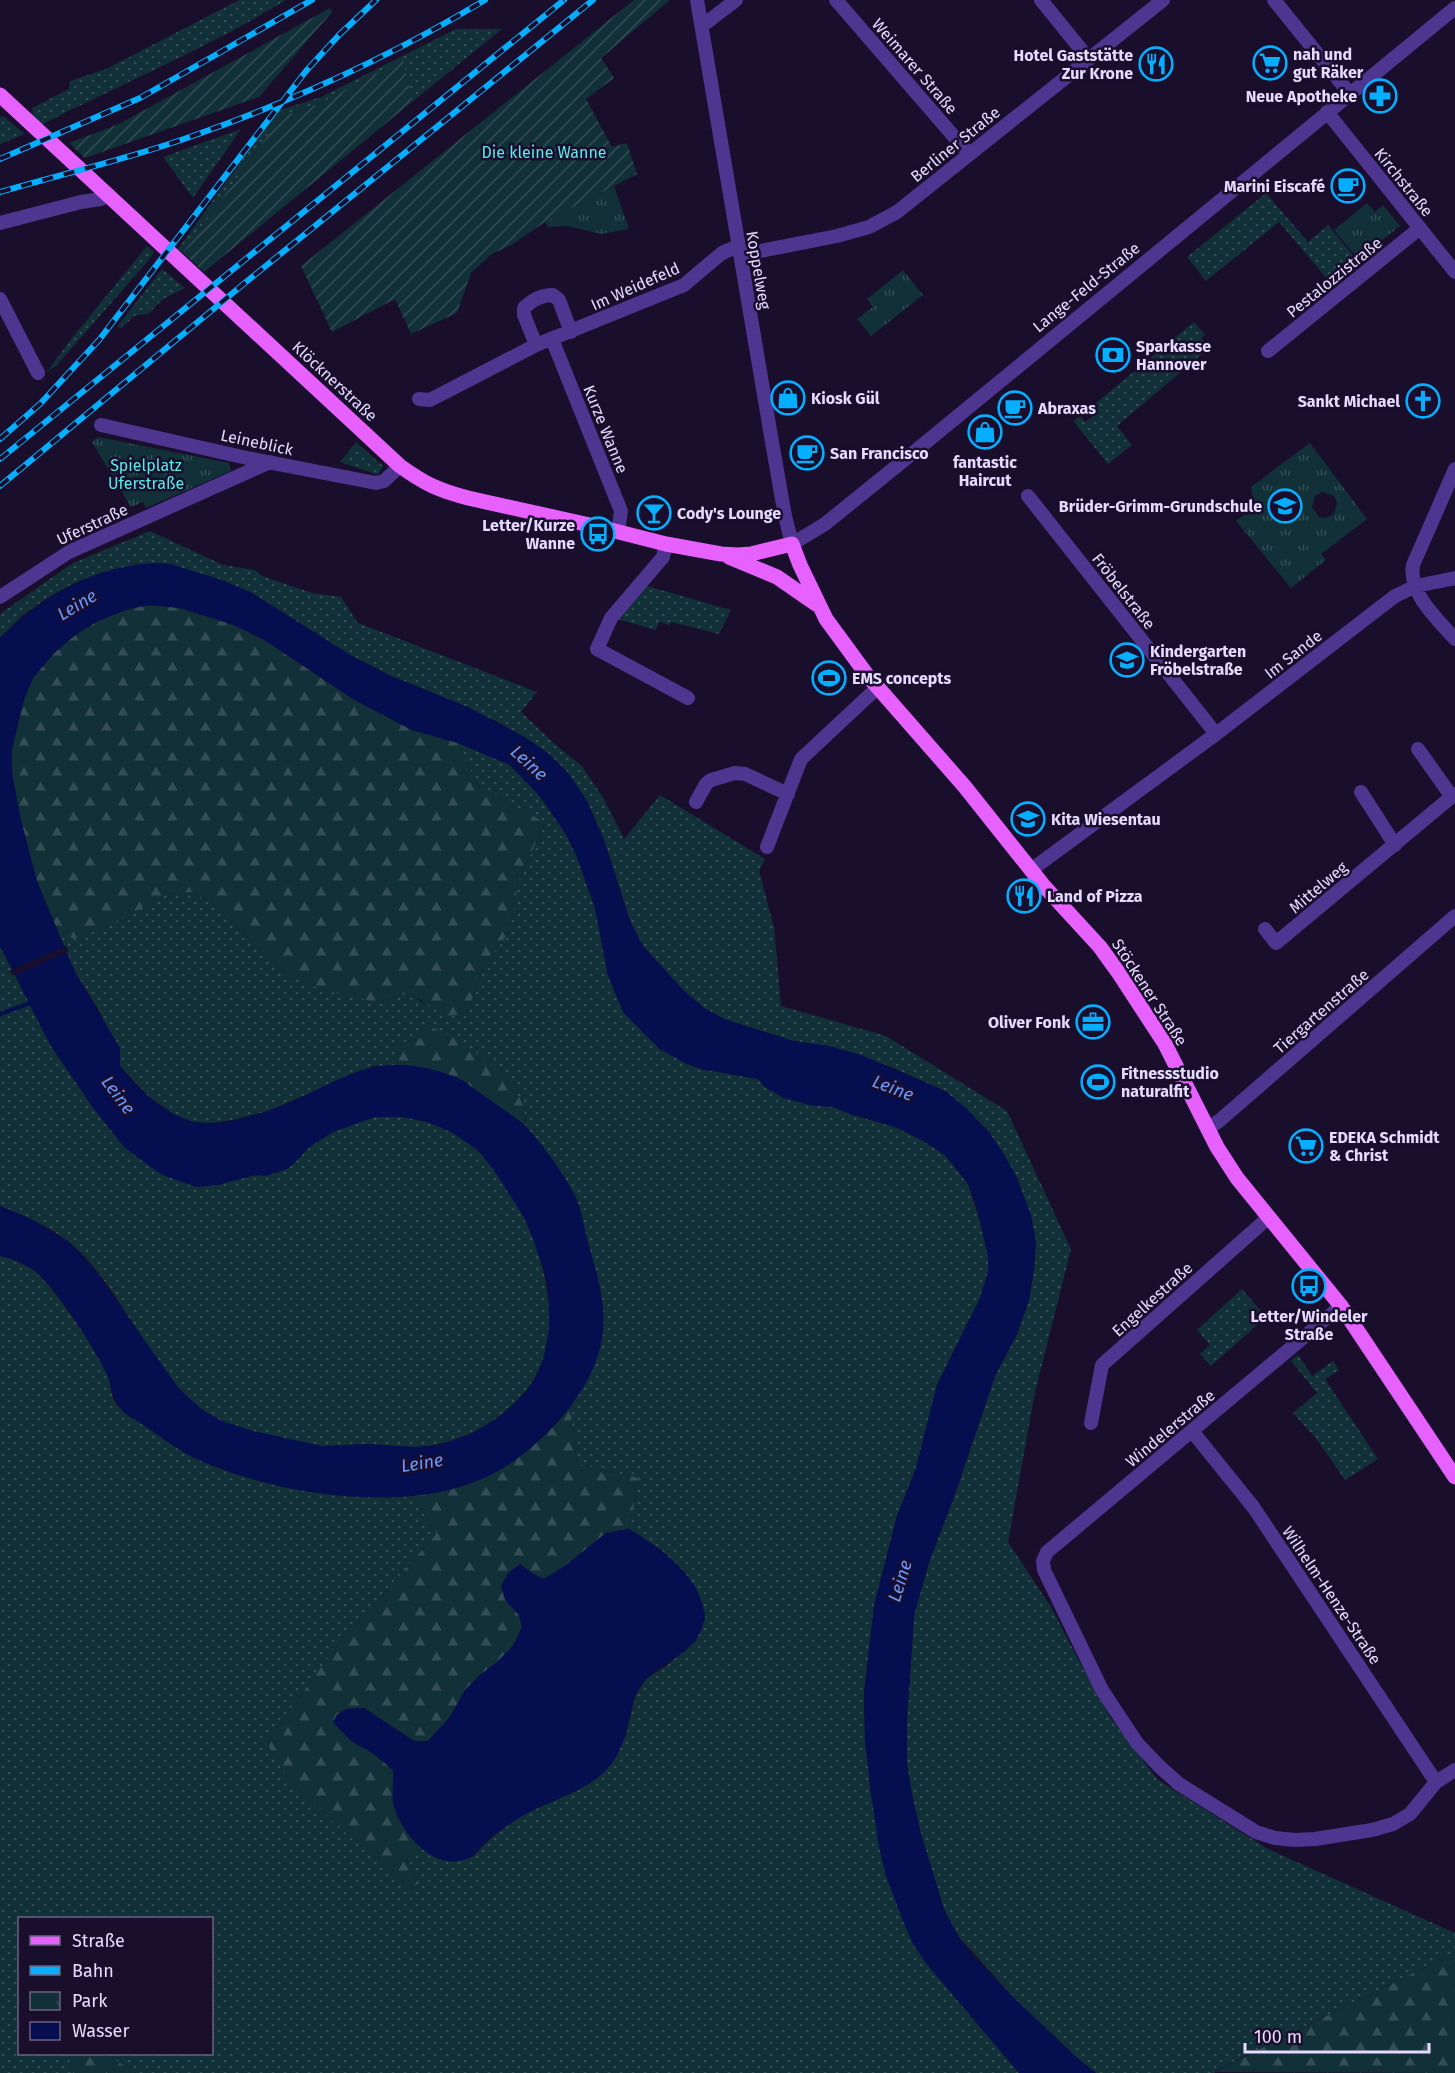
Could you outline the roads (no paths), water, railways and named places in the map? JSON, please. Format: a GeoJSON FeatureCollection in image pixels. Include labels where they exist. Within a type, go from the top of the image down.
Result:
{"type":"FeatureCollection","features":[{"type":"Feature","properties":{"kind":"main road","name":"Klöcknerstraße"},"geometry":{"type":"LineString","coordinates":[[0,95],[400,466],[423,483],[438,490],[509,508],[666,544],[721,554]]}},
{"type":"Feature","properties":{"kind":"main road","name":"Lange-Feld-Straße"},"geometry":{"type":"LineString","coordinates":[[721,554],[751,554],[792,544]]}},
{"type":"Feature","properties":{"kind":"main road","name":"Stöckener Straße"},"geometry":{"type":"LineString","coordinates":[[792,544],[820,607],[838,637],[877,688],[965,787],[1031,870],[1100,948],[1151,1020],[1237,1178],[1341,1306],[1455,1477]]}},
{"type":"Feature","properties":{"kind":"main road"},"geometry":{"type":"LineString","coordinates":[[721,554],[777,577],[820,607]]}},
{"type":"Feature","properties":{"kind":"street","name":"Koppelweg"},"geometry":{"type":"LineString","coordinates":[[697,0],[782,499],[792,544]]}},
{"type":"Feature","properties":{"kind":"street"},"geometry":{"type":"LineString","coordinates":[[702,26],[736,0]]}},
{"type":"Feature","properties":{"kind":"street","name":"Weimarer Straße"},"geometry":{"type":"LineString","coordinates":[[836,0],[969,154]]}},
{"type":"Feature","properties":{"kind":"street"},"geometry":{"type":"LineString","coordinates":[[1041,0],[1088,58]]}},
{"type":"Feature","properties":{"kind":"street","name":"Berliner Straße"},"geometry":{"type":"LineString","coordinates":[[739,251],[837,236],[869,227],[897,212],[1163,0]]}},
{"type":"Feature","properties":{"kind":"street"},"geometry":{"type":"LineString","coordinates":[[1274,0],[1350,94]]}},
{"type":"Feature","properties":{"kind":"street","name":"Lange-Feld-Straße"},"geometry":{"type":"LineString","coordinates":[[792,544],[825,524],[1455,8]]}},
{"type":"Feature","properties":{"kind":"street","name":"Kirchstraße"},"geometry":{"type":"LineString","coordinates":[[1327,112],[1455,272]]}},
{"type":"Feature","properties":{"kind":"street"},"geometry":{"type":"LineString","coordinates":[[0,223],[101,199],[107,194]]}},
{"type":"Feature","properties":{"kind":"street","name":"Pestalozzistraße"},"geometry":{"type":"LineString","coordinates":[[1268,351],[1420,228]]}},
{"type":"Feature","properties":{"kind":"street","name":"Im Weidefeld"},"geometry":{"type":"LineString","coordinates":[[419,399],[430,400],[536,345],[684,285],[722,253],[739,251]]}},
{"type":"Feature","properties":{"kind":"street"},"geometry":{"type":"LineString","coordinates":[[536,345],[524,315],[524,308],[530,301],[546,295],[553,295],[559,300],[571,332]]}},
{"type":"Feature","properties":{"kind":"street"},"geometry":{"type":"LineString","coordinates":[[0,299],[38,373]]}},
{"type":"Feature","properties":{"kind":"street","name":"Kurze Wanne"},"geometry":{"type":"LineString","coordinates":[[552,339],[621,511],[618,532]]}},
{"type":"Feature","properties":{"kind":"street","name":"Leineblick"},"geometry":{"type":"LineString","coordinates":[[101,425],[376,483],[384,481],[400,466]]}},
{"type":"Feature","properties":{"kind":"street","name":"Uferstraße"},"geometry":{"type":"LineString","coordinates":[[0,597],[69,552],[270,462]]}},
{"type":"Feature","properties":{"kind":"street"},"geometry":{"type":"LineString","coordinates":[[1455,469],[1413,565],[1412,574],[1426,605],[1455,639]]}},
{"type":"Feature","properties":{"kind":"street","name":"Fröbelstraße"},"geometry":{"type":"LineString","coordinates":[[1028,496],[1216,734]]}},
{"type":"Feature","properties":{"kind":"street"},"geometry":{"type":"LineString","coordinates":[[666,544],[663,557],[611,618],[597,649],[688,698]]}},
{"type":"Feature","properties":{"kind":"street","name":"Im Sande"},"geometry":{"type":"LineString","coordinates":[[1031,870],[1216,734],[1395,596],[1416,586],[1455,578]]}},
{"type":"Feature","properties":{"kind":"street"},"geometry":{"type":"LineString","coordinates":[[767,848],[801,759],[877,688]]}},
{"type":"Feature","properties":{"kind":"street","name":"Mittelweg"},"geometry":{"type":"LineString","coordinates":[[1265,930],[1276,943],[1453,796],[1418,749]]}},
{"type":"Feature","properties":{"kind":"street"},"geometry":{"type":"LineString","coordinates":[[696,802],[706,784],[711,780],[735,773],[745,774],[788,794]]}},
{"type":"Feature","properties":{"kind":"street"},"geometry":{"type":"LineString","coordinates":[[1361,792],[1395,844]]}},
{"type":"Feature","properties":{"kind":"street","name":"Tiergartenstraße"},"geometry":{"type":"LineString","coordinates":[[1208,1128],[1219,1121],[1455,916]]}},
{"type":"Feature","properties":{"kind":"street","name":"Engelkestraße"},"geometry":{"type":"LineString","coordinates":[[1091,1423],[1102,1365],[1268,1218]]}},
{"type":"Feature","properties":{"kind":"street","name":"Windelerstraße"},"geometry":{"type":"LineString","coordinates":[[1341,1306],[1047,1552],[1043,1561],[1044,1570],[1102,1690],[1137,1743],[1179,1784],[1256,1832],[1275,1838],[1315,1839],[1372,1830],[1393,1824],[1410,1814],[1436,1782],[1455,1770]]}},
{"type":"Feature","properties":{"kind":"street","name":"Wilhelm-Henze-Straße"},"geometry":{"type":"LineString","coordinates":[[1192,1431],[1254,1508],[1436,1782]]}},
{"type":"Feature","properties":{"kind":"water","name":"Leine"},"geometry":{"type":"Polygon","coordinates":[[[155,563],[170,564],[221,580],[252,593],[350,655],[391,676],[468,707],[526,738],[549,754],[568,773],[587,801],[604,840],[630,921],[643,946],[683,990],[704,1008],[724,1019],[793,1041],[829,1046],[861,1055],[945,1091],[966,1108],[989,1132],[1005,1156],[1017,1178],[1031,1215],[1036,1242],[1034,1269],[1029,1300],[1017,1334],[995,1376],[954,1497],[930,1559],[914,1615],[907,1720],[907,1764],[921,1834],[944,1909],[958,1936],[970,1953],[1014,1998],[1096,2073],[1019,2073],[926,1963],[913,1944],[886,1876],[871,1794],[865,1740],[864,1693],[874,1606],[897,1516],[916,1468],[937,1385],[980,1298],[988,1272],[988,1256],[976,1205],[968,1184],[946,1156],[922,1140],[895,1127],[833,1107],[810,1105],[784,1098],[766,1088],[758,1079],[701,1069],[660,1049],[623,1012],[608,975],[595,908],[577,857],[566,834],[539,795],[510,765],[458,743],[412,730],[353,699],[266,641],[234,625],[180,608],[151,605],[131,608],[98,621],[77,633],[55,652],[33,678],[24,700],[12,749],[12,772],[20,816],[37,881],[75,972],[120,1048],[120,1066],[135,1084],[163,1108],[195,1122],[238,1120],[296,1100],[363,1070],[386,1065],[414,1066],[439,1071],[462,1080],[522,1123],[544,1148],[577,1200],[599,1284],[604,1320],[601,1344],[586,1382],[575,1400],[546,1434],[530,1449],[496,1472],[464,1486],[427,1494],[388,1497],[347,1496],[267,1483],[230,1472],[184,1452],[123,1411],[116,1402],[106,1372],[93,1348],[52,1289],[30,1267],[0,1256],[0,1206],[31,1219],[69,1242],[95,1270],[179,1389],[201,1409],[222,1421],[253,1431],[322,1446],[440,1445],[473,1433],[502,1415],[526,1392],[536,1377],[544,1358],[549,1329],[547,1281],[524,1217],[478,1150],[453,1133],[428,1122],[402,1117],[375,1117],[333,1132],[311,1146],[289,1168],[266,1176],[255,1175],[218,1185],[196,1187],[165,1176],[124,1147],[94,1109],[51,1046],[0,946],[0,638],[34,609],[70,586],[110,570],[155,563]]]}},
{"type":"Feature","properties":{"kind":"water"},"geometry":{"type":"Polygon","coordinates":[[[629,1529],[666,1554],[687,1575],[695,1587],[705,1617],[698,1637],[685,1651],[653,1673],[641,1685],[635,1697],[621,1747],[616,1757],[599,1777],[579,1790],[514,1821],[491,1837],[471,1857],[458,1861],[446,1861],[434,1857],[413,1840],[398,1818],[393,1803],[393,1770],[374,1754],[351,1741],[333,1722],[337,1715],[346,1709],[364,1708],[414,1741],[428,1741],[450,1717],[465,1690],[513,1646],[522,1627],[519,1615],[505,1600],[501,1586],[508,1573],[520,1564],[544,1579],[565,1566],[606,1533],[629,1529]]]}},
{"type":"Feature","properties":{"kind":"waterway"},"geometry":{"type":"LineString","coordinates":[[0,1014],[33,1002]]}},
{"type":"Feature","properties":{"kind":"railway"},"geometry":{"type":"LineString","coordinates":[[0,159],[140,98],[312,0]]}},
{"type":"Feature","properties":{"kind":"railway"},"geometry":{"type":"LineString","coordinates":[[0,439],[40,404],[99,340],[306,71],[376,0]]}},
{"type":"Feature","properties":{"kind":"railway"},"geometry":{"type":"LineString","coordinates":[[0,192],[151,150],[274,105],[382,57],[485,0]]}},
{"type":"Feature","properties":{"kind":"railway"},"geometry":{"type":"LineString","coordinates":[[0,459],[564,0]]}},
{"type":"Feature","properties":{"kind":"railway"},"geometry":{"type":"LineString","coordinates":[[0,486],[246,282],[593,0]]}},
{"type":"Feature","properties":{"kind":"place","name":"nah und gut Räker"},"geometry":{"type":"Point","coordinates":[1270,63]}},
{"type":"Feature","properties":{"kind":"place","name":"Hotel Gaststätte Zur Krone"},"geometry":{"type":"Point","coordinates":[1156,64]}},
{"type":"Feature","properties":{"kind":"place","name":"Neue Apotheke"},"geometry":{"type":"Point","coordinates":[1380,96]}},
{"type":"Feature","properties":{"kind":"place","name":"Marini Eiscafé"},"geometry":{"type":"Point","coordinates":[1348,186]}},
{"type":"Feature","properties":{"kind":"place","name":"Sparkasse Hannover"},"geometry":{"type":"Point","coordinates":[1113,355]}},
{"type":"Feature","properties":{"kind":"place","name":"Kiosk Gül"},"geometry":{"type":"Point","coordinates":[788,398]}},
{"type":"Feature","properties":{"kind":"place","name":"Sankt Michael"},"geometry":{"type":"Point","coordinates":[1423,401]}},
{"type":"Feature","properties":{"kind":"place","name":"Abraxas"},"geometry":{"type":"Point","coordinates":[1015,408]}},
{"type":"Feature","properties":{"kind":"place","name":"fantastic Haircut"},"geometry":{"type":"Point","coordinates":[985,432]}},
{"type":"Feature","properties":{"kind":"place","name":"San Francisco"},"geometry":{"type":"Point","coordinates":[807,453]}},
{"type":"Feature","properties":{"kind":"place","name":"Brüder-Grimm-Grundschule"},"geometry":{"type":"Point","coordinates":[1285,506]}},
{"type":"Feature","properties":{"kind":"place","name":"Cody's Lounge"},"geometry":{"type":"Point","coordinates":[654,513]}},
{"type":"Feature","properties":{"kind":"place","name":"Letter/Kurze Wanne"},"geometry":{"type":"Point","coordinates":[598,534]}},
{"type":"Feature","properties":{"kind":"place","name":"Kindergarten Fröbelstraße"},"geometry":{"type":"Point","coordinates":[1127,660]}},
{"type":"Feature","properties":{"kind":"place","name":"EMS concepts"},"geometry":{"type":"Point","coordinates":[829,678]}},
{"type":"Feature","properties":{"kind":"place","name":"Kita Wiesentau"},"geometry":{"type":"Point","coordinates":[1028,819]}},
{"type":"Feature","properties":{"kind":"place","name":"Land of Pizza"},"geometry":{"type":"Point","coordinates":[1024,896]}},
{"type":"Feature","properties":{"kind":"place","name":"Oliver Fonk"},"geometry":{"type":"Point","coordinates":[1093,1022]}},
{"type":"Feature","properties":{"kind":"place","name":"Fitnessstudio naturalfit"},"geometry":{"type":"Point","coordinates":[1098,1082]}},
{"type":"Feature","properties":{"kind":"place","name":"EDEKA Schmidt & Christ"},"geometry":{"type":"Point","coordinates":[1306,1146]}},
{"type":"Feature","properties":{"kind":"place","name":"Letter/Windeler Straße"},"geometry":{"type":"Point","coordinates":[1309,1286]}},
{"type":"Feature","properties":{"kind":"park label","name":"Die kleine Wanne"},"geometry":{"type":"Point","coordinates":[544,152]}},
{"type":"Feature","properties":{"kind":"park label","name":"Spielplatz Uferstraße"},"geometry":{"type":"Point","coordinates":[146,474]}}]}
